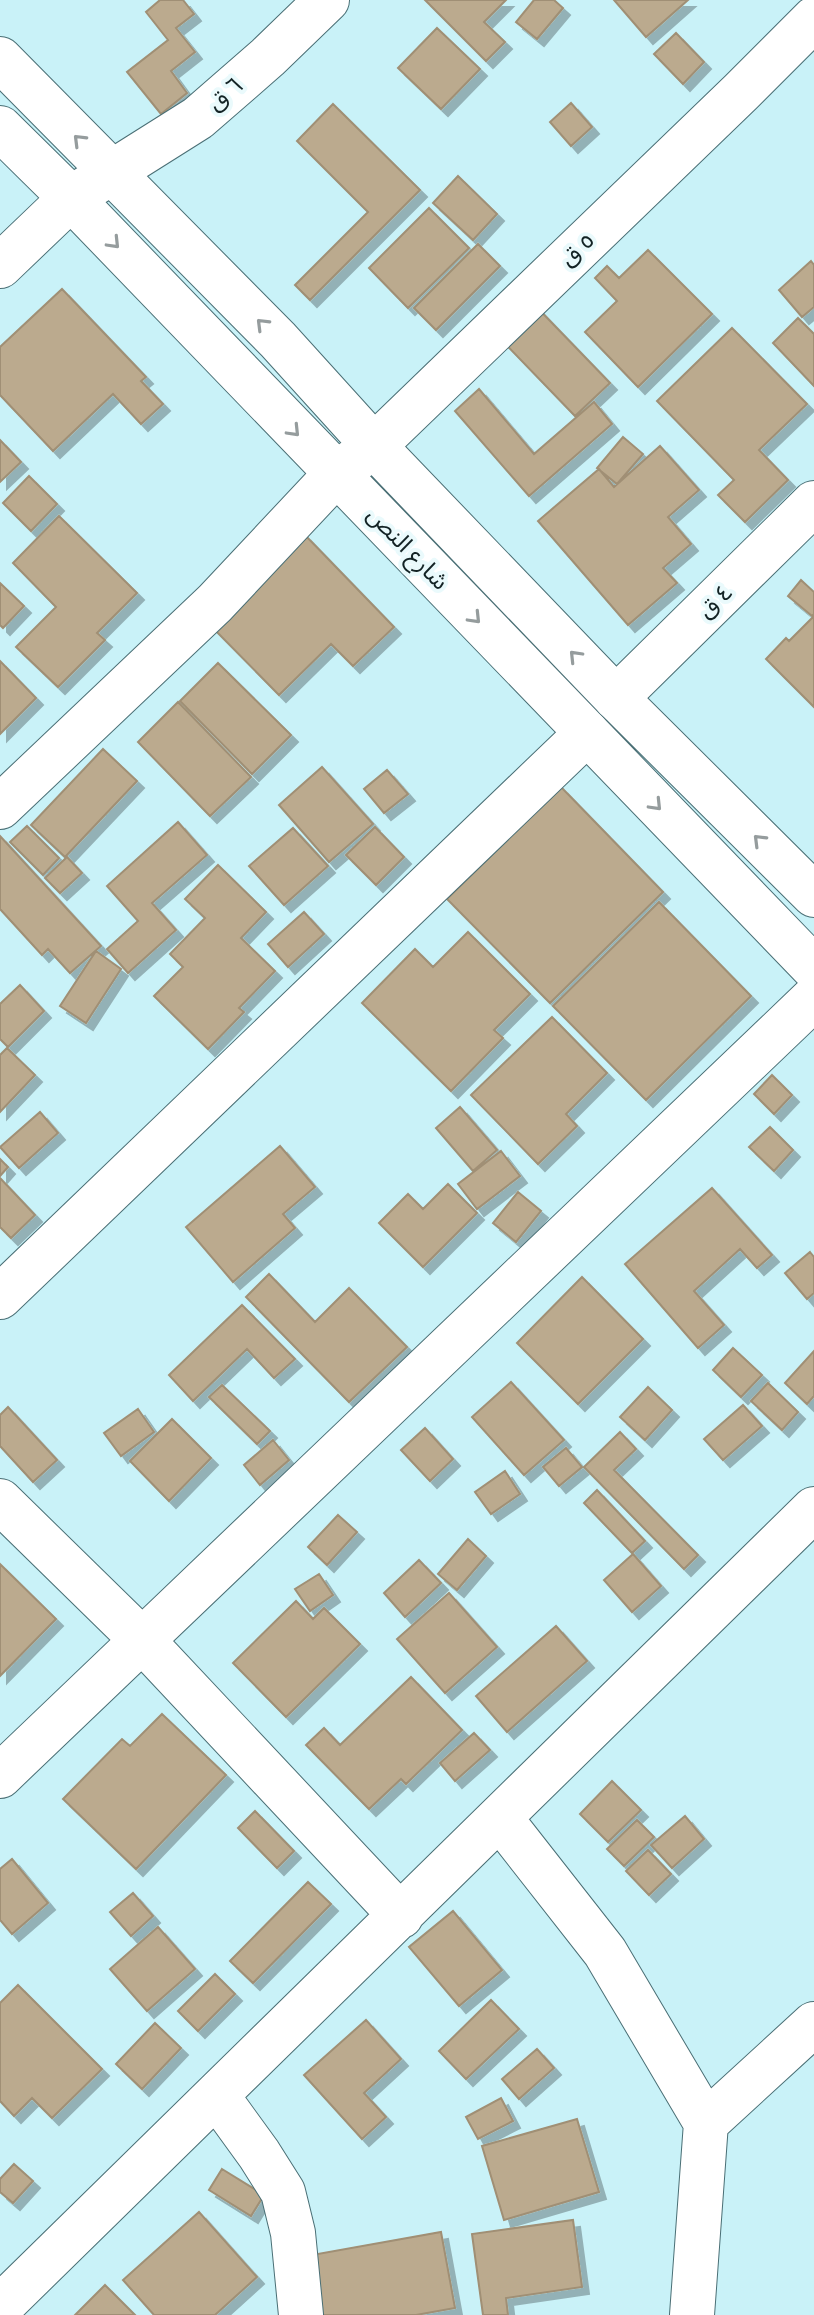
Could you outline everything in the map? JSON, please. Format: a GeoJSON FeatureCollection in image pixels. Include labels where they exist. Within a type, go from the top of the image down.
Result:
{"type":"FeatureCollection","features":[{"type":"Feature","properties":{"kind":"street","name":"٦ ق"},"geometry":{"type":"LineString","coordinates":[[0,266],[71,198],[198,118],[327,0]]}},
{"type":"Feature","properties":{"kind":"street","name":"٥ ق"},"geometry":{"type":"LineString","coordinates":[[0,807],[215,603],[336,474],[374,446],[814,19]]}},
{"type":"Feature","properties":{"kind":"street","name":"شارع النص"},"geometry":{"type":"LineString","coordinates":[[0,59],[278,340],[374,446],[616,698],[814,895]]}},
{"type":"Feature","properties":{"kind":"street","name":"شارع النص"},"geometry":{"type":"LineString","coordinates":[[0,128],[814,968]]}},
{"type":"Feature","properties":{"kind":"street","name":"٤ ق"},"geometry":{"type":"LineString","coordinates":[[616,698],[814,503]]}},
{"type":"Feature","properties":{"kind":"street"},"geometry":{"type":"LineString","coordinates":[[0,1297],[587,733]]}},
{"type":"Feature","properties":{"kind":"street"},"geometry":{"type":"LineString","coordinates":[[0,1776],[814,998]]}},
{"type":"Feature","properties":{"kind":"street"},"geometry":{"type":"LineString","coordinates":[[0,1501],[141,1639],[401,1916]]}},
{"type":"Feature","properties":{"kind":"street"},"geometry":{"type":"LineString","coordinates":[[0,2307],[814,1509]]}},
{"type":"Feature","properties":{"kind":"street"},"geometry":{"type":"LineString","coordinates":[[500,1818],[605,1952],[706,2123],[692,2315]]}},
{"type":"Feature","properties":{"kind":"street"},"geometry":{"type":"LineString","coordinates":[[706,2123],[814,2024]]}},
{"type":"Feature","properties":{"kind":"street"},"geometry":{"type":"LineString","coordinates":[[217,2096],[283,2192],[293,2233],[301,2315]]}},
{"type":"Feature","properties":{"kind":"building"},"geometry":{"type":"Polygon","coordinates":[[[160,0],[183,0],[194,14],[176,28],[195,52],[171,71],[187,93],[161,114],[127,72],[168,40],[146,12],[160,0]]]}},
{"type":"Feature","properties":{"kind":"building"},"geometry":{"type":"Polygon","coordinates":[[[425,0],[506,0],[484,22],[505,42],[486,61],[425,0]]]}},
{"type":"Feature","properties":{"kind":"building"},"geometry":{"type":"Polygon","coordinates":[[[534,0],[554,0],[563,8],[537,39],[516,22],[534,0]]]}},
{"type":"Feature","properties":{"kind":"building"},"geometry":{"type":"Polygon","coordinates":[[[614,0],[688,0],[646,37],[614,0]]]}},
{"type":"Feature","properties":{"kind":"building"},"geometry":{"type":"Polygon","coordinates":[[[437,28],[480,69],[441,109],[398,68],[437,28]]]}},
{"type":"Feature","properties":{"kind":"building"},"geometry":{"type":"Polygon","coordinates":[[[676,33],[704,62],[683,84],[654,54],[676,33]]]}},
{"type":"Feature","properties":{"kind":"building"},"geometry":{"type":"Polygon","coordinates":[[[571,103],[592,127],[571,146],[550,122],[571,103]]]}},
{"type":"Feature","properties":{"kind":"building"},"geometry":{"type":"Polygon","coordinates":[[[333,104],[420,190],[310,300],[295,285],[368,212],[297,141],[333,104]]]}},
{"type":"Feature","properties":{"kind":"building"},"geometry":{"type":"Polygon","coordinates":[[[458,176],[497,214],[473,240],[433,203],[458,176]]]}},
{"type":"Feature","properties":{"kind":"building"},"geometry":{"type":"Polygon","coordinates":[[[429,208],[469,248],[408,308],[369,268],[429,208]]]}},
{"type":"Feature","properties":{"kind":"building"},"geometry":{"type":"Polygon","coordinates":[[[478,244],[500,266],[436,330],[414,308],[478,244]]]}},
{"type":"Feature","properties":{"kind":"building"},"geometry":{"type":"Polygon","coordinates":[[[648,250],[712,314],[638,387],[585,332],[617,301],[595,278],[607,266],[619,278],[648,250]]]}},
{"type":"Feature","properties":{"kind":"building"},"geometry":{"type":"Polygon","coordinates":[[[811,261],[814,265],[814,307],[802,317],[779,290],[811,261]]]}},
{"type":"Feature","properties":{"kind":"building"},"geometry":{"type":"Polygon","coordinates":[[[62,289],[146,377],[141,381],[163,404],[141,424],[113,394],[53,451],[0,395],[0,347],[62,289]]]}},
{"type":"Feature","properties":{"kind":"building"},"geometry":{"type":"Polygon","coordinates":[[[525,295],[610,383],[575,416],[490,328],[525,295]]]}},
{"type":"Feature","properties":{"kind":"building"},"geometry":{"type":"Polygon","coordinates":[[[798,318],[814,334],[814,386],[773,343],[798,318]]]}},
{"type":"Feature","properties":{"kind":"building"},"geometry":{"type":"Polygon","coordinates":[[[732,328],[807,404],[759,450],[788,480],[745,522],[718,495],[734,480],[657,401],[732,328]]]}},
{"type":"Feature","properties":{"kind":"building"},"geometry":{"type":"Polygon","coordinates":[[[479,389],[534,454],[594,402],[612,424],[529,496],[455,411],[479,389]]]}},
{"type":"Feature","properties":{"kind":"building"},"geometry":{"type":"Polygon","coordinates":[[[623,437],[643,454],[617,484],[597,468],[623,437]]]}},
{"type":"Feature","properties":{"kind":"building"},"geometry":{"type":"Polygon","coordinates":[[[0,440],[21,462],[0,482],[0,440]]]}},
{"type":"Feature","properties":{"kind":"building"},"geometry":{"type":"Polygon","coordinates":[[[660,446],[699,490],[668,517],[691,544],[663,568],[677,583],[628,625],[538,521],[599,469],[614,487],[660,446]]]}},
{"type":"Feature","properties":{"kind":"building"},"geometry":{"type":"Polygon","coordinates":[[[29,476],[57,504],[31,531],[3,503],[29,476]]]}},
{"type":"Feature","properties":{"kind":"building"},"geometry":{"type":"Polygon","coordinates":[[[59,516],[137,593],[97,633],[105,640],[58,687],[16,647],[56,607],[13,563],[59,516]]]}},
{"type":"Feature","properties":{"kind":"building"},"geometry":{"type":"Polygon","coordinates":[[[304,534],[394,627],[353,666],[331,644],[279,695],[210,625],[304,534]]]}},
{"type":"Feature","properties":{"kind":"building"},"geometry":{"type":"Polygon","coordinates":[[[801,580],[814,592],[812,616],[788,596],[801,580]]]}},
{"type":"Feature","properties":{"kind":"building"},"geometry":{"type":"Polygon","coordinates":[[[0,583],[24,606],[3,628],[0,625],[0,583]]]}},
{"type":"Feature","properties":{"kind":"building"},"geometry":{"type":"Polygon","coordinates":[[[814,616],[814,707],[766,659],[814,616]]]}},
{"type":"Feature","properties":{"kind":"building"},"geometry":{"type":"Polygon","coordinates":[[[0,661],[36,698],[0,734],[0,661]]]}},
{"type":"Feature","properties":{"kind":"building"},"geometry":{"type":"Polygon","coordinates":[[[218,663],[291,735],[252,774],[180,701],[218,663]]]}},
{"type":"Feature","properties":{"kind":"building"},"geometry":{"type":"Polygon","coordinates":[[[178,702],[251,777],[210,816],[138,742],[178,702]]]}},
{"type":"Feature","properties":{"kind":"building"},"geometry":{"type":"Polygon","coordinates":[[[103,749],[137,781],[65,857],[31,825],[103,749]]]}},
{"type":"Feature","properties":{"kind":"building"},"geometry":{"type":"Polygon","coordinates":[[[322,767],[373,824],[329,862],[279,805],[322,767]]]}},
{"type":"Feature","properties":{"kind":"building"},"geometry":{"type":"Polygon","coordinates":[[[387,770],[408,794],[384,813],[364,789],[387,770]]]}},
{"type":"Feature","properties":{"kind":"building"},"geometry":{"type":"Polygon","coordinates":[[[561,787],[663,892],[550,1003],[447,899],[561,787]]]}},
{"type":"Feature","properties":{"kind":"building"},"geometry":{"type":"Polygon","coordinates":[[[178,822],[207,855],[152,903],[176,930],[128,973],[107,949],[138,921],[107,886],[178,822]]]}},
{"type":"Feature","properties":{"kind":"building"},"geometry":{"type":"Polygon","coordinates":[[[27,826],[59,858],[43,875],[10,842],[27,826]]]}},
{"type":"Feature","properties":{"kind":"building"},"geometry":{"type":"Polygon","coordinates":[[[375,827],[404,857],[376,885],[346,855],[375,827]]]}},
{"type":"Feature","properties":{"kind":"building"},"geometry":{"type":"Polygon","coordinates":[[[293,828],[328,866],[284,905],[249,866],[293,828]]]}},
{"type":"Feature","properties":{"kind":"building"},"geometry":{"type":"Polygon","coordinates":[[[0,836],[101,946],[70,973],[48,949],[42,955],[0,909],[0,836]]]}},
{"type":"Feature","properties":{"kind":"building"},"geometry":{"type":"Polygon","coordinates":[[[67,857],[82,873],[60,893],[45,878],[67,857]]]}},
{"type":"Feature","properties":{"kind":"building"},"geometry":{"type":"Polygon","coordinates":[[[218,865],[266,912],[241,938],[275,971],[239,1008],[244,1012],[208,1049],[154,996],[183,967],[170,954],[205,918],[185,899],[218,865]]]}},
{"type":"Feature","properties":{"kind":"building"},"geometry":{"type":"Polygon","coordinates":[[[659,902],[751,996],[646,1100],[553,1006],[659,902]]]}},
{"type":"Feature","properties":{"kind":"building"},"geometry":{"type":"Polygon","coordinates":[[[304,912],[324,934],[288,967],[268,944],[304,912]]]}},
{"type":"Feature","properties":{"kind":"building"},"geometry":{"type":"Polygon","coordinates":[[[468,932],[530,994],[494,1030],[503,1038],[451,1091],[362,1003],[415,949],[433,967],[468,932]]]}},
{"type":"Feature","properties":{"kind":"building"},"geometry":{"type":"Polygon","coordinates":[[[96,951],[121,969],[86,1023],[60,1006],[96,951]]]}},
{"type":"Feature","properties":{"kind":"building"},"geometry":{"type":"Polygon","coordinates":[[[20,985],[44,1011],[8,1047],[0,1039],[0,1004],[20,985]]]}},
{"type":"Feature","properties":{"kind":"building"},"geometry":{"type":"Polygon","coordinates":[[[552,1017],[607,1073],[566,1114],[577,1126],[538,1164],[471,1095],[552,1017]]]}},
{"type":"Feature","properties":{"kind":"building"},"geometry":{"type":"Polygon","coordinates":[[[7,1048],[35,1075],[0,1112],[0,1055],[7,1048]]]}},
{"type":"Feature","properties":{"kind":"building"},"geometry":{"type":"Polygon","coordinates":[[[772,1075],[792,1095],[774,1114],[754,1094],[772,1075]]]}},
{"type":"Feature","properties":{"kind":"building"},"geometry":{"type":"Polygon","coordinates":[[[460,1107],[497,1150],[473,1171],[436,1128],[460,1107]]]}},
{"type":"Feature","properties":{"kind":"building"},"geometry":{"type":"Polygon","coordinates":[[[40,1112],[58,1133],[19,1168],[0,1147],[40,1112]]]}},
{"type":"Feature","properties":{"kind":"building"},"geometry":{"type":"Polygon","coordinates":[[[770,1127],[793,1150],[774,1171],[749,1147],[770,1127]]]}},
{"type":"Feature","properties":{"kind":"building"},"geometry":{"type":"Polygon","coordinates":[[[280,1146],[315,1187],[283,1214],[295,1228],[233,1282],[186,1227],[280,1146]]]}},
{"type":"Feature","properties":{"kind":"building"},"geometry":{"type":"Polygon","coordinates":[[[501,1151],[520,1176],[477,1209],[458,1184],[501,1151]]]}},
{"type":"Feature","properties":{"kind":"building"},"geometry":{"type":"Polygon","coordinates":[[[0,1159],[8,1167],[0,1176],[0,1159]]]}},
{"type":"Feature","properties":{"kind":"building"},"geometry":{"type":"Polygon","coordinates":[[[0,1178],[35,1215],[11,1238],[0,1227],[0,1178]]]}},
{"type":"Feature","properties":{"kind":"building"},"geometry":{"type":"Polygon","coordinates":[[[448,1184],[477,1213],[423,1267],[379,1223],[408,1194],[423,1209],[448,1184]]]}},
{"type":"Feature","properties":{"kind":"building"},"geometry":{"type":"Polygon","coordinates":[[[712,1188],[772,1255],[757,1268],[740,1249],[694,1291],[724,1325],[698,1348],[625,1264],[712,1188]]]}},
{"type":"Feature","properties":{"kind":"building"},"geometry":{"type":"Polygon","coordinates":[[[518,1192],[541,1211],[516,1242],[493,1223],[518,1192]]]}},
{"type":"Feature","properties":{"kind":"building"},"geometry":{"type":"Polygon","coordinates":[[[810,1252],[814,1257],[814,1293],[807,1299],[785,1273],[810,1252]]]}},
{"type":"Feature","properties":{"kind":"building"},"geometry":{"type":"Polygon","coordinates":[[[269,1274],[315,1322],[349,1288],[407,1347],[349,1402],[246,1297],[269,1274]]]}},
{"type":"Feature","properties":{"kind":"building"},"geometry":{"type":"Polygon","coordinates":[[[582,1277],[643,1339],[578,1404],[517,1343],[582,1277]]]}},
{"type":"Feature","properties":{"kind":"building"},"geometry":{"type":"Polygon","coordinates":[[[242,1305],[295,1359],[274,1378],[247,1349],[193,1401],[169,1375],[242,1305]]]}},
{"type":"Feature","properties":{"kind":"building"},"geometry":{"type":"Polygon","coordinates":[[[733,1348],[762,1375],[741,1397],[713,1370],[733,1348]]]}},
{"type":"Feature","properties":{"kind":"building"},"geometry":{"type":"Polygon","coordinates":[[[814,1351],[814,1396],[807,1404],[785,1383],[814,1351]]]}},
{"type":"Feature","properties":{"kind":"building"},"geometry":{"type":"Polygon","coordinates":[[[511,1382],[564,1440],[524,1475],[472,1417],[511,1382]]]}},
{"type":"Feature","properties":{"kind":"building"},"geometry":{"type":"Polygon","coordinates":[[[768,1383],[798,1412],[782,1430],[751,1401],[768,1383]]]}},
{"type":"Feature","properties":{"kind":"building"},"geometry":{"type":"Polygon","coordinates":[[[222,1385],[270,1431],[257,1444],[209,1397],[222,1385]]]}},
{"type":"Feature","properties":{"kind":"building"},"geometry":{"type":"Polygon","coordinates":[[[648,1387],[672,1410],[645,1440],[620,1417],[648,1387]]]}},
{"type":"Feature","properties":{"kind":"building"},"geometry":{"type":"Polygon","coordinates":[[[743,1405],[762,1426],[723,1460],[704,1439],[743,1405]]]}},
{"type":"Feature","properties":{"kind":"building"},"geometry":{"type":"Polygon","coordinates":[[[8,1407],[57,1460],[33,1482],[0,1446],[0,1415],[8,1407]]]}},
{"type":"Feature","properties":{"kind":"building"},"geometry":{"type":"Polygon","coordinates":[[[138,1409],[154,1432],[121,1456],[104,1433],[138,1409]]]}},
{"type":"Feature","properties":{"kind":"building"},"geometry":{"type":"Polygon","coordinates":[[[172,1419],[211,1458],[169,1501],[130,1461],[172,1419]]]}},
{"type":"Feature","properties":{"kind":"building"},"geometry":{"type":"Polygon","coordinates":[[[425,1428],[453,1459],[430,1481],[401,1450],[425,1428]]]}},
{"type":"Feature","properties":{"kind":"building"},"geometry":{"type":"Polygon","coordinates":[[[620,1432],[636,1449],[614,1470],[698,1555],[684,1569],[584,1467],[620,1432]]]}},
{"type":"Feature","properties":{"kind":"building"},"geometry":{"type":"Polygon","coordinates":[[[273,1440],[289,1460],[260,1485],[244,1465],[273,1440]]]}},
{"type":"Feature","properties":{"kind":"building"},"geometry":{"type":"Polygon","coordinates":[[[566,1448],[582,1467],[559,1486],[543,1467],[566,1448]]]}},
{"type":"Feature","properties":{"kind":"building"},"geometry":{"type":"Polygon","coordinates":[[[505,1471],[520,1494],[491,1514],[475,1492],[505,1471]]]}},
{"type":"Feature","properties":{"kind":"building"},"geometry":{"type":"Polygon","coordinates":[[[597,1490],[645,1541],[632,1553],[584,1503],[597,1490]]]}},
{"type":"Feature","properties":{"kind":"building"},"geometry":{"type":"Polygon","coordinates":[[[338,1515],[357,1532],[327,1565],[308,1547],[338,1515]]]}},
{"type":"Feature","properties":{"kind":"building"},"geometry":{"type":"Polygon","coordinates":[[[468,1539],[486,1556],[457,1590],[438,1574],[468,1539]]]}},
{"type":"Feature","properties":{"kind":"building"},"geometry":{"type":"Polygon","coordinates":[[[633,1554],[661,1586],[632,1612],[604,1580],[633,1554]]]}},
{"type":"Feature","properties":{"kind":"building"},"geometry":{"type":"Polygon","coordinates":[[[419,1560],[441,1583],[405,1617],[384,1593],[419,1560]]]}},
{"type":"Feature","properties":{"kind":"building"},"geometry":{"type":"Polygon","coordinates":[[[0,1564],[56,1619],[0,1676],[0,1564]]]}},
{"type":"Feature","properties":{"kind":"building"},"geometry":{"type":"Polygon","coordinates":[[[319,1574],[333,1595],[310,1611],[295,1589],[319,1574]]]}},
{"type":"Feature","properties":{"kind":"building"},"geometry":{"type":"Polygon","coordinates":[[[449,1593],[497,1647],[445,1693],[397,1639],[449,1593]]]}},
{"type":"Feature","properties":{"kind":"building"},"geometry":{"type":"Polygon","coordinates":[[[296,1601],[313,1619],[324,1608],[360,1644],[286,1717],[233,1663],[296,1601]]]}},
{"type":"Feature","properties":{"kind":"building"},"geometry":{"type":"Polygon","coordinates":[[[556,1626],[587,1661],[507,1732],[476,1696],[556,1626]]]}},
{"type":"Feature","properties":{"kind":"building"},"geometry":{"type":"Polygon","coordinates":[[[411,1677],[462,1730],[406,1784],[401,1779],[369,1809],[306,1745],[324,1728],[340,1745],[411,1677]]]}},
{"type":"Feature","properties":{"kind":"building"},"geometry":{"type":"Polygon","coordinates":[[[162,1714],[226,1775],[136,1869],[63,1799],[122,1739],[130,1746],[162,1714]]]}},
{"type":"Feature","properties":{"kind":"building"},"geometry":{"type":"Polygon","coordinates":[[[474,1733],[490,1750],[455,1781],[440,1763],[474,1733]]]}},
{"type":"Feature","properties":{"kind":"building"},"geometry":{"type":"Polygon","coordinates":[[[612,1781],[641,1810],[608,1842],[580,1814],[612,1781]]]}},
{"type":"Feature","properties":{"kind":"building"},"geometry":{"type":"Polygon","coordinates":[[[255,1811],[294,1851],[277,1868],[238,1828],[255,1811]]]}},
{"type":"Feature","properties":{"kind":"building"},"geometry":{"type":"Polygon","coordinates":[[[685,1816],[704,1839],[672,1868],[651,1845],[685,1816]]]}},
{"type":"Feature","properties":{"kind":"building"},"geometry":{"type":"Polygon","coordinates":[[[637,1820],[654,1837],[624,1866],[607,1849],[637,1820]]]}},
{"type":"Feature","properties":{"kind":"building"},"geometry":{"type":"Polygon","coordinates":[[[648,1850],[671,1874],[649,1895],[626,1871],[648,1850]]]}},
{"type":"Feature","properties":{"kind":"building"},"geometry":{"type":"Polygon","coordinates":[[[12,1859],[48,1903],[12,1934],[0,1920],[0,1869],[12,1859]]]}},
{"type":"Feature","properties":{"kind":"building"},"geometry":{"type":"Polygon","coordinates":[[[308,1882],[331,1904],[253,1983],[230,1961],[308,1882]]]}},
{"type":"Feature","properties":{"kind":"building"},"geometry":{"type":"Polygon","coordinates":[[[133,1893],[153,1916],[131,1936],[110,1912],[133,1893]]]}},
{"type":"Feature","properties":{"kind":"building"},"geometry":{"type":"Polygon","coordinates":[[[453,1911],[502,1970],[459,2006],[409,1947],[453,1911]]]}},
{"type":"Feature","properties":{"kind":"building"},"geometry":{"type":"Polygon","coordinates":[[[158,1927],[195,1969],[147,2011],[110,1969],[158,1927]]]}},
{"type":"Feature","properties":{"kind":"building"},"geometry":{"type":"Polygon","coordinates":[[[215,1974],[235,1994],[198,2031],[178,2011],[215,1974]]]}},
{"type":"Feature","properties":{"kind":"building"},"geometry":{"type":"Polygon","coordinates":[[[18,1985],[102,2069],[52,2118],[32,2098],[14,2116],[0,2101],[0,2003],[18,1985]]]}},
{"type":"Feature","properties":{"kind":"building"},"geometry":{"type":"Polygon","coordinates":[[[491,2000],[519,2029],[466,2079],[439,2051],[491,2000]]]}},
{"type":"Feature","properties":{"kind":"building"},"geometry":{"type":"Polygon","coordinates":[[[366,2020],[401,2059],[364,2093],[386,2117],[362,2139],[304,2075],[366,2020]]]}},
{"type":"Feature","properties":{"kind":"building"},"geometry":{"type":"Polygon","coordinates":[[[155,2023],[181,2048],[142,2089],[116,2064],[155,2023]]]}},
{"type":"Feature","properties":{"kind":"building"},"geometry":{"type":"Polygon","coordinates":[[[537,2049],[554,2068],[519,2099],[502,2079],[537,2049]]]}},
{"type":"Feature","properties":{"kind":"building"},"geometry":{"type":"Polygon","coordinates":[[[501,2098],[513,2121],[478,2139],[466,2117],[501,2098]]]}},
{"type":"Feature","properties":{"kind":"building"},"geometry":{"type":"Polygon","coordinates":[[[577,2119],[599,2192],[504,2220],[482,2146],[577,2119]]]}},
{"type":"Feature","properties":{"kind":"building"},"geometry":{"type":"Polygon","coordinates":[[[14,2164],[33,2181],[13,2203],[0,2192],[0,2179],[14,2164]]]}},
{"type":"Feature","properties":{"kind":"building"},"geometry":{"type":"Polygon","coordinates":[[[222,2169],[264,2195],[251,2216],[209,2190],[222,2169]]]}},
{"type":"Feature","properties":{"kind":"building"},"geometry":{"type":"Polygon","coordinates":[[[199,2212],[257,2277],[215,2315],[154,2315],[123,2280],[199,2212]]]}},
{"type":"Feature","properties":{"kind":"building"},"geometry":{"type":"Polygon","coordinates":[[[573,2220],[582,2287],[506,2298],[508,2315],[483,2315],[472,2234],[573,2220]]]}},
{"type":"Feature","properties":{"kind":"building"},"geometry":{"type":"Polygon","coordinates":[[[441,2232],[455,2308],[416,2315],[322,2315],[312,2255],[441,2232]]]}},
{"type":"Feature","properties":{"kind":"building"},"geometry":{"type":"Polygon","coordinates":[[[105,2285],[135,2315],[75,2315],[105,2285]]]}}]}
